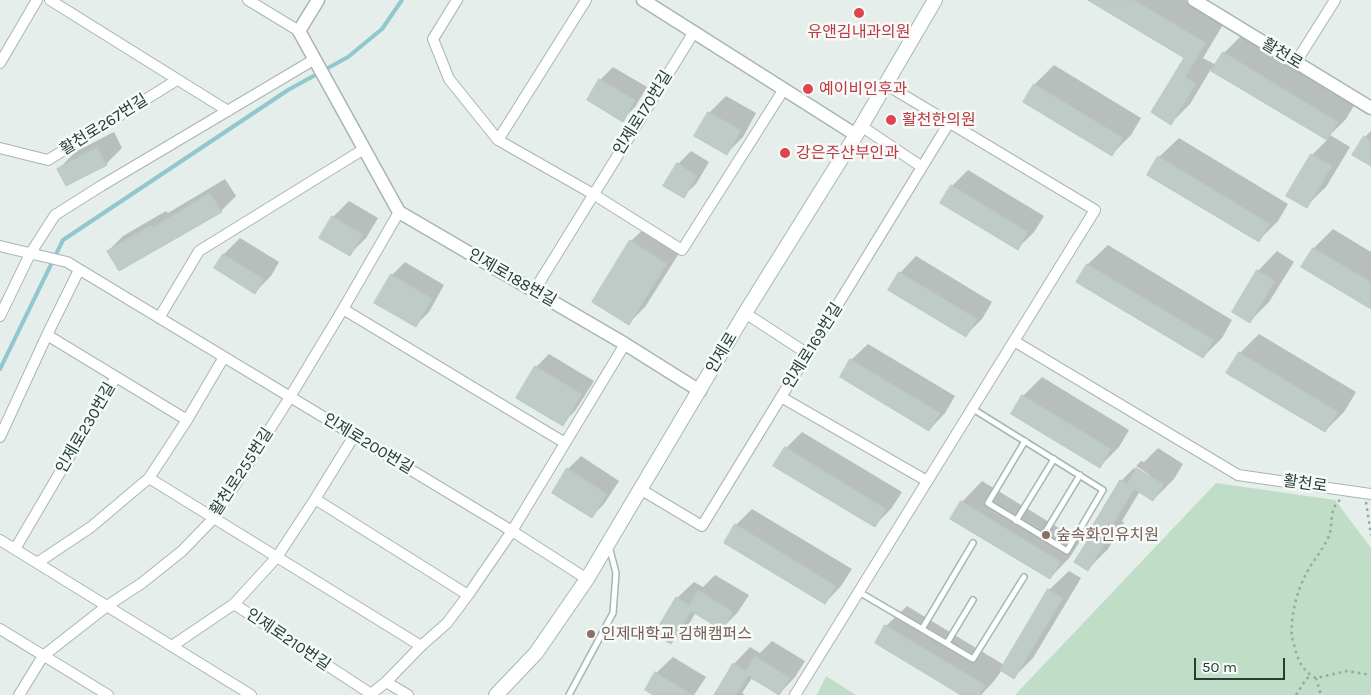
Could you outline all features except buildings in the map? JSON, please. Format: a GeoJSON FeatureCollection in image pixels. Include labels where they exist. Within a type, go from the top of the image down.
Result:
{"type":"FeatureCollection","features":[{"type":"Feature","properties":{"kind":"main road","name":"인제로"},"geometry":{"type":"LineString","coordinates":[[496,695],[536,654],[587,579],[858,130],[934,0]]}},
{"type":"Feature","properties":{"kind":"street"},"geometry":{"type":"LineString","coordinates":[[0,63],[38,0]]}},
{"type":"Feature","properties":{"kind":"street"},"geometry":{"type":"LineString","coordinates":[[50,0],[228,111]]}},
{"type":"Feature","properties":{"kind":"street"},"geometry":{"type":"LineString","coordinates":[[248,0],[299,32],[399,212]]}},
{"type":"Feature","properties":{"kind":"street"},"geometry":{"type":"LineString","coordinates":[[299,32],[318,0]]}},
{"type":"Feature","properties":{"kind":"street"},"geometry":{"type":"LineString","coordinates":[[457,0],[433,39],[449,79],[498,140],[593,194],[682,250],[784,89]]}},
{"type":"Feature","properties":{"kind":"street"},"geometry":{"type":"LineString","coordinates":[[498,140],[586,0]]}},
{"type":"Feature","properties":{"kind":"street"},"geometry":{"type":"LineString","coordinates":[[643,0],[784,89],[922,168]]}},
{"type":"Feature","properties":{"kind":"street","name":"활천로"},"geometry":{"type":"LineString","coordinates":[[1194,0],[1207,4],[1371,108]]}},
{"type":"Feature","properties":{"kind":"street"},"geometry":{"type":"LineString","coordinates":[[1296,62],[1335,0]]}},
{"type":"Feature","properties":{"kind":"street","name":"인제로170번길"},"geometry":{"type":"LineString","coordinates":[[534,291],[694,32]]}},
{"type":"Feature","properties":{"kind":"street"},"geometry":{"type":"LineString","coordinates":[[0,316],[55,215],[228,111],[317,62]]}},
{"type":"Feature","properties":{"kind":"street","name":"활천로267번길"},"geometry":{"type":"LineString","coordinates":[[0,148],[48,160],[177,80]]}},
{"type":"Feature","properties":{"kind":"street"},"geometry":{"type":"LineString","coordinates":[[795,695],[1095,210],[885,84]]}},
{"type":"Feature","properties":{"kind":"street","name":"인제로169번길"},"geometry":{"type":"LineString","coordinates":[[640,489],[702,526],[949,123]]}},
{"type":"Feature","properties":{"kind":"street"},"geometry":{"type":"LineString","coordinates":[[160,318],[199,251],[364,149]]}},
{"type":"Feature","properties":{"kind":"street","name":"인제로188번길"},"geometry":{"type":"LineString","coordinates":[[399,212],[626,344],[700,391]]}},
{"type":"Feature","properties":{"kind":"street","name":"활천로255번길"},"geometry":{"type":"LineString","coordinates":[[18,695],[43,656],[182,551],[214,518],[290,397],[399,212]]}},
{"type":"Feature","properties":{"kind":"street"},"geometry":{"type":"LineString","coordinates":[[0,246],[34,255]]}},
{"type":"Feature","properties":{"kind":"street","name":"인제로200번길"},"geometry":{"type":"LineString","coordinates":[[34,255],[67,262],[512,531],[587,579]]}},
{"type":"Feature","properties":{"kind":"street"},"geometry":{"type":"LineString","coordinates":[[0,437],[79,270]]}},
{"type":"Feature","properties":{"kind":"street"},"geometry":{"type":"LineString","coordinates":[[343,309],[565,443]]}},
{"type":"Feature","properties":{"kind":"street"},"geometry":{"type":"LineString","coordinates":[[746,313],[808,354]]}},
{"type":"Feature","properties":{"kind":"street","name":"인제로230번길"},"geometry":{"type":"LineString","coordinates":[[15,549],[116,377],[47,335]]}},
{"type":"Feature","properties":{"kind":"street","name":"활천로"},"geometry":{"type":"LineString","coordinates":[[1014,341],[1238,475],[1371,494]]}},
{"type":"Feature","properties":{"kind":"street"},"geometry":{"type":"LineString","coordinates":[[408,695],[386,682],[447,622],[468,595],[512,531],[626,344]]}},
{"type":"Feature","properties":{"kind":"street"},"geometry":{"type":"LineString","coordinates":[[37,563],[91,527],[149,478],[187,420],[224,357]]}},
{"type":"Feature","properties":{"kind":"street"},"geometry":{"type":"LineString","coordinates":[[116,377],[187,420]]}},
{"type":"Feature","properties":{"kind":"street"},"geometry":{"type":"LineString","coordinates":[[781,397],[927,481]]}},
{"type":"Feature","properties":{"kind":"street","name":"인제로210번길"},"geometry":{"type":"LineString","coordinates":[[354,436],[277,557],[234,604],[370,695],[386,682]]}},
{"type":"Feature","properties":{"kind":"street"},"geometry":{"type":"LineString","coordinates":[[149,478],[421,646]]}},
{"type":"Feature","properties":{"kind":"street"},"geometry":{"type":"LineString","coordinates":[[315,499],[468,595]]}},
{"type":"Feature","properties":{"kind":"street"},"geometry":{"type":"LineString","coordinates":[[0,540],[251,695]]}},
{"type":"Feature","properties":{"kind":"street"},"geometry":{"type":"LineString","coordinates":[[172,646],[234,604]]}},
{"type":"Feature","properties":{"kind":"street"},"geometry":{"type":"LineString","coordinates":[[0,629],[96,692],[108,695]]}},
{"type":"Feature","properties":{"kind":"lane"},"geometry":{"type":"LineString","coordinates":[[972,408],[1104,490],[1067,551],[988,503],[1025,441]]}},
{"type":"Feature","properties":{"kind":"lane"},"geometry":{"type":"LineString","coordinates":[[1016,521],[1054,459]]}},
{"type":"Feature","properties":{"kind":"lane"},"geometry":{"type":"LineString","coordinates":[[1042,536],[1080,476]]}},
{"type":"Feature","properties":{"kind":"lane"},"geometry":{"type":"LineString","coordinates":[[569,695],[613,613],[616,573],[608,544]]}},
{"type":"Feature","properties":{"kind":"lane"},"geometry":{"type":"LineString","coordinates":[[922,629],[973,544]]}},
{"type":"Feature","properties":{"kind":"lane"},"geometry":{"type":"LineString","coordinates":[[859,591],[973,659],[1024,577]]}},
{"type":"Feature","properties":{"kind":"lane"},"geometry":{"type":"LineString","coordinates":[[946,643],[973,600]]}},
{"type":"Feature","properties":{"kind":"path"},"geometry":{"type":"LineString","coordinates":[[1371,536],[1365,498],[1355,492],[1338,502],[1332,509],[1331,531],[1328,540],[1306,574],[1294,604],[1292,636],[1298,657],[1305,671],[1311,676],[1316,678],[1347,671],[1371,675]]}},
{"type":"Feature","properties":{"kind":"path"},"geometry":{"type":"LineString","coordinates":[[1296,695],[1306,679],[1311,676]]}},
{"type":"Feature","properties":{"kind":"path"},"geometry":{"type":"LineString","coordinates":[[1316,678],[1321,695]]}},
{"type":"Feature","properties":{"kind":"green space"},"geometry":{"type":"Polygon","coordinates":[[[1216,483],[1335,500],[1371,548],[1371,695],[1015,695],[1216,483]]]}},
{"type":"Feature","properties":{"kind":"green space"},"geometry":{"type":"Polygon","coordinates":[[[826,676],[856,695],[817,695],[826,676]]]}},
{"type":"Feature","properties":{"kind":"waterway"},"geometry":{"type":"LineString","coordinates":[[0,369],[63,240],[288,90],[348,57],[382,29],[402,0]]}},
{"type":"Feature","properties":{"kind":"place","name":"유앤김내과의원"},"geometry":{"type":"Point","coordinates":[859,13]}},
{"type":"Feature","properties":{"kind":"place","name":"예이비인후과"},"geometry":{"type":"Point","coordinates":[808,89]}},
{"type":"Feature","properties":{"kind":"place","name":"활천한의원"},"geometry":{"type":"Point","coordinates":[891,120]}},
{"type":"Feature","properties":{"kind":"place","name":"강은주산부인과"},"geometry":{"type":"Point","coordinates":[785,153]}},
{"type":"Feature","properties":{"kind":"place","name":"숲속화인유치원"},"geometry":{"type":"Point","coordinates":[1046,535]}},
{"type":"Feature","properties":{"kind":"place","name":"인제대학교 김해캠퍼스"},"geometry":{"type":"Point","coordinates":[591,634]}}]}
